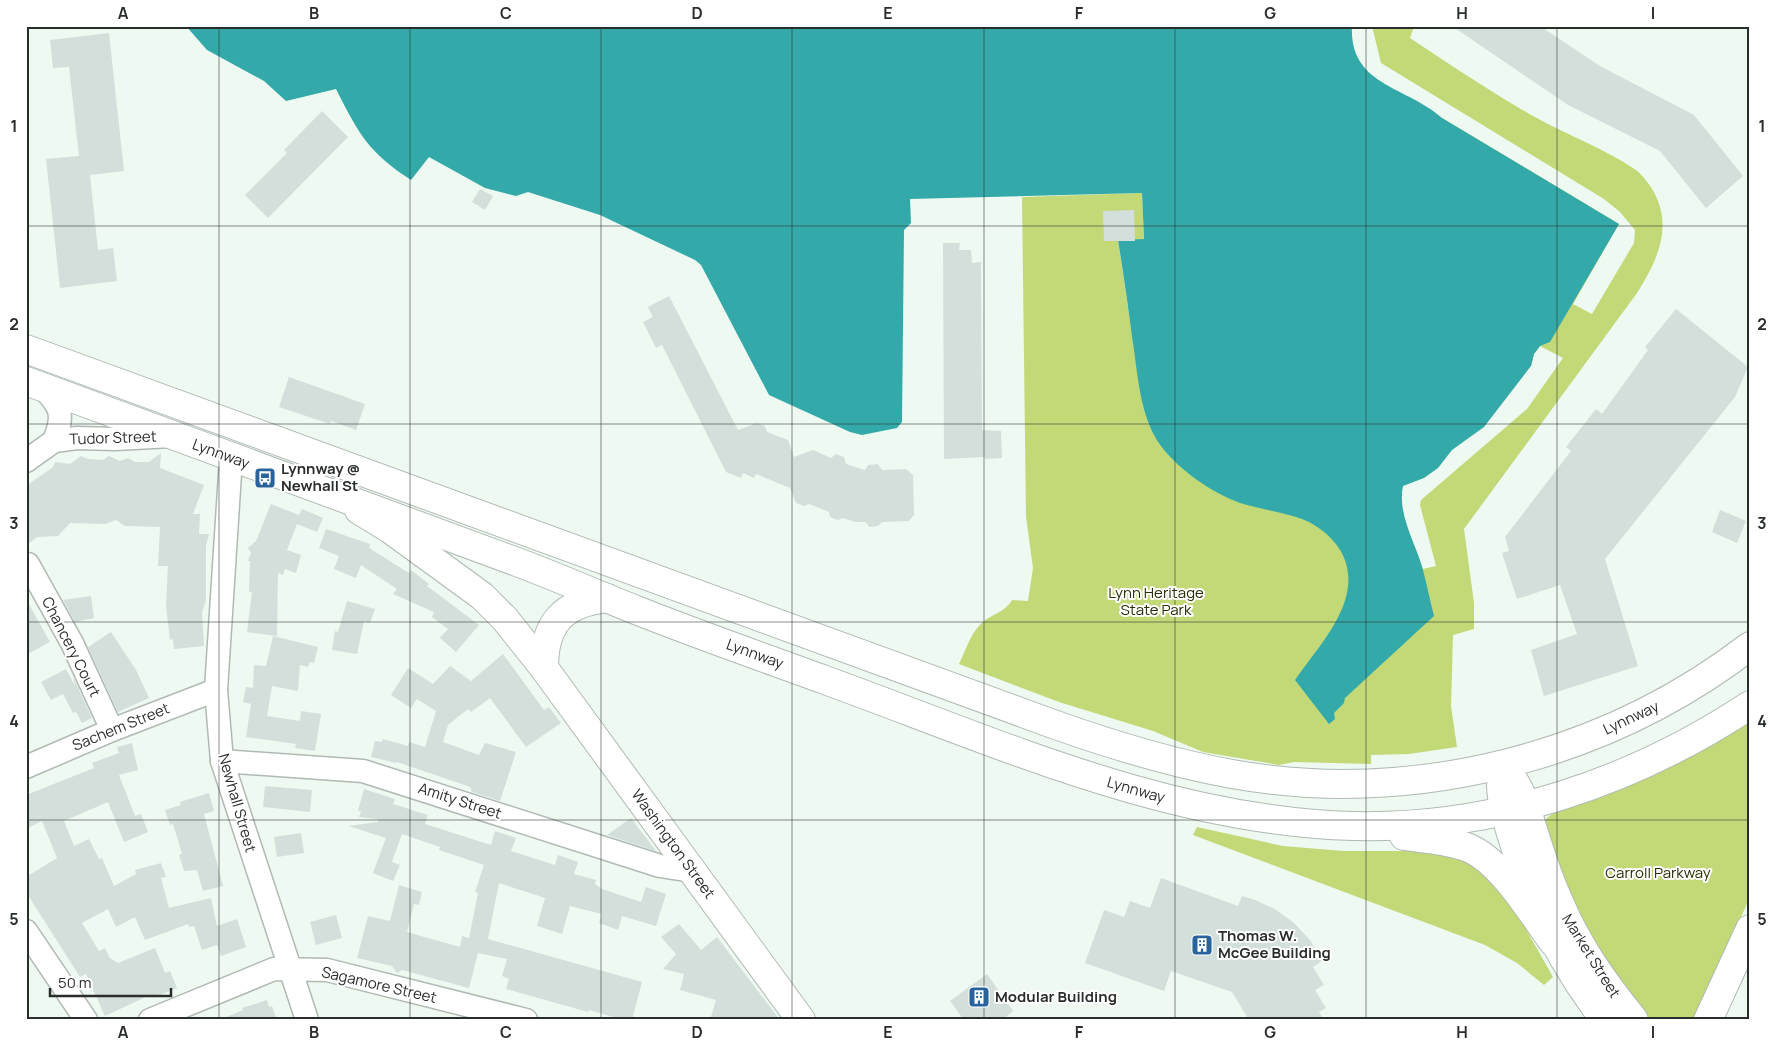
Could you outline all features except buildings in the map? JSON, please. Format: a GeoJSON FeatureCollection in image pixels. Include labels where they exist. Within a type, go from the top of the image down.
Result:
{"type":"FeatureCollection","features":[{"type":"Feature","properties":{"kind":"main road","name":"Lynnway"},"geometry":{"type":"LineString","coordinates":[[26,349],[1090,737],[1171,761],[1233,774],[1323,784],[1415,780],[1501,765],[1557,749],[1637,716],[1702,680],[1750,646]]}},
{"type":"Feature","properties":{"kind":"main road","name":"Lynnway"},"geometry":{"type":"LineString","coordinates":[[34,384],[518,563],[700,634],[1123,788],[1213,810],[1306,823],[1369,826],[1519,821],[1587,788],[1643,765],[1697,738],[1750,705]]}},
{"type":"Feature","properties":{"kind":"main road","name":"Washington Street"},"geometry":{"type":"LineString","coordinates":[[332,495],[377,521],[490,603],[544,668],[801,1020]]}},
{"type":"Feature","properties":{"kind":"main road"},"geometry":{"type":"LineString","coordinates":[[544,668],[546,642],[550,630],[563,614],[576,605],[607,598]]}},
{"type":"Feature","properties":{"kind":"main road"},"geometry":{"type":"LineString","coordinates":[[1501,765],[1519,821]]}},
{"type":"Feature","properties":{"kind":"main road","name":"Market Street"},"geometry":{"type":"LineString","coordinates":[[1519,821],[1531,893],[1554,943],[1578,982],[1605,1020]]}},
{"type":"Feature","properties":{"kind":"main road","name":"Market Street"},"geometry":{"type":"LineString","coordinates":[[1519,821],[1571,928],[1602,979],[1634,1020]]}},
{"type":"Feature","properties":{"kind":"main road"},"geometry":{"type":"LineString","coordinates":[[1306,823],[1451,842],[1471,849],[1489,861],[1500,872],[1554,943]]}},
{"type":"Feature","properties":{"kind":"main road"},"geometry":{"type":"LineString","coordinates":[[1708,1020],[1750,929]]}},
{"type":"Feature","properties":{"kind":"street","name":"Tudor Street"},"geometry":{"type":"LineString","coordinates":[[34,384],[56,402],[60,411],[62,420],[54,441]]}},
{"type":"Feature","properties":{"kind":"street","name":"Tudor Street"},"geometry":{"type":"LineString","coordinates":[[26,461],[54,441],[77,438],[115,439],[172,436]]}},
{"type":"Feature","properties":{"kind":"street","name":"Newhall Street"},"geometry":{"type":"LineString","coordinates":[[231,458],[216,690],[222,761],[307,1020]]}},
{"type":"Feature","properties":{"kind":"street","name":"Chancery Court"},"geometry":{"type":"LineString","coordinates":[[28,564],[68,636],[112,730]]}},
{"type":"Feature","properties":{"kind":"street","name":"Sachem Street"},"geometry":{"type":"LineString","coordinates":[[26,767],[112,730],[216,690]]}},
{"type":"Feature","properties":{"kind":"street","name":"Amity Street"},"geometry":{"type":"LineString","coordinates":[[222,761],[364,771],[660,866],[692,871]]}},
{"type":"Feature","properties":{"kind":"street"},"geometry":{"type":"LineString","coordinates":[[26,931],[86,1020]]}},
{"type":"Feature","properties":{"kind":"street","name":"Sagamore Street"},"geometry":{"type":"LineString","coordinates":[[150,1020],[266,971],[289,969],[327,970],[526,1020]]}},
{"type":"Feature","properties":{"kind":"green space","name":"Lynn Heritage State Park"},"geometry":{"type":"Polygon","coordinates":[[[1372,26],[1414,26],[1410,38],[1472,79],[1535,117],[1610,154],[1637,171],[1654,192],[1662,213],[1663,226],[1659,249],[1655,261],[1637,293],[1464,529],[1474,603],[1474,629],[1453,635],[1451,706],[1457,747],[1409,754],[1371,755],[1371,764],[1294,762],[1279,765],[1203,752],[1153,731],[1059,702],[959,664],[973,634],[983,622],[1009,605],[1012,600],[1028,601],[1033,568],[1026,517],[1022,197],[1142,193],[1144,240],[1118,240],[1140,388],[1149,425],[1402,490],[1402,509],[1423,569],[1436,566],[1420,505],[1421,500],[1527,409],[1563,358],[1540,346],[1534,354],[1531,366],[1483,323],[1356,58],[1372,76],[1383,83],[1432,110],[1442,118],[1619,224],[1573,304],[1592,314],[1634,243],[1635,230],[1620,212],[1604,199],[1381,63],[1372,26]]]}},
{"type":"Feature","properties":{"kind":"green space","name":"Carroll Parkway"},"geometry":{"type":"Polygon","coordinates":[[[1750,720],[1750,897],[1695,1020],[1646,1020],[1579,920],[1543,824],[1545,820],[1559,810],[1622,788],[1655,773],[1703,748],[1750,720]]]}},
{"type":"Feature","properties":{"kind":"green space"},"geometry":{"type":"Polygon","coordinates":[[[1197,827],[1283,846],[1344,851],[1418,851],[1466,857],[1510,901],[1553,977],[1544,985],[1517,963],[1485,945],[1193,835],[1197,827]]]}},
{"type":"Feature","properties":{"kind":"water"},"geometry":{"type":"Polygon","coordinates":[[[186,26],[1352,26],[1354,46],[1360,61],[1370,73],[1619,224],[1550,342],[1540,346],[1534,354],[1531,366],[1484,427],[1452,450],[1438,468],[1424,478],[1403,486],[1402,497],[1405,518],[1423,570],[1434,616],[1345,698],[1344,703],[1334,713],[1335,719],[1329,724],[1295,680],[1320,647],[1341,611],[1346,597],[1348,571],[1339,549],[1332,539],[1309,522],[1295,516],[1240,503],[1207,487],[1177,464],[1161,446],[1148,421],[1140,394],[1118,240],[1144,239],[1142,193],[910,199],[911,223],[904,230],[902,422],[897,428],[862,435],[850,432],[769,395],[701,265],[695,260],[600,215],[528,192],[516,196],[485,188],[429,157],[411,180],[374,151],[358,130],[336,89],[286,101],[264,81],[207,50],[186,26]]]}},
{"type":"Feature","properties":{"kind":"place","name":"Lynnway @ Newhall St"},"geometry":{"type":"Point","coordinates":[265,478]}},
{"type":"Feature","properties":{"kind":"place","name":"Thomas W. McGee Building"},"geometry":{"type":"Point","coordinates":[1202,945]}},
{"type":"Feature","properties":{"kind":"place","name":"Modular Building"},"geometry":{"type":"Point","coordinates":[979,997]}}]}
